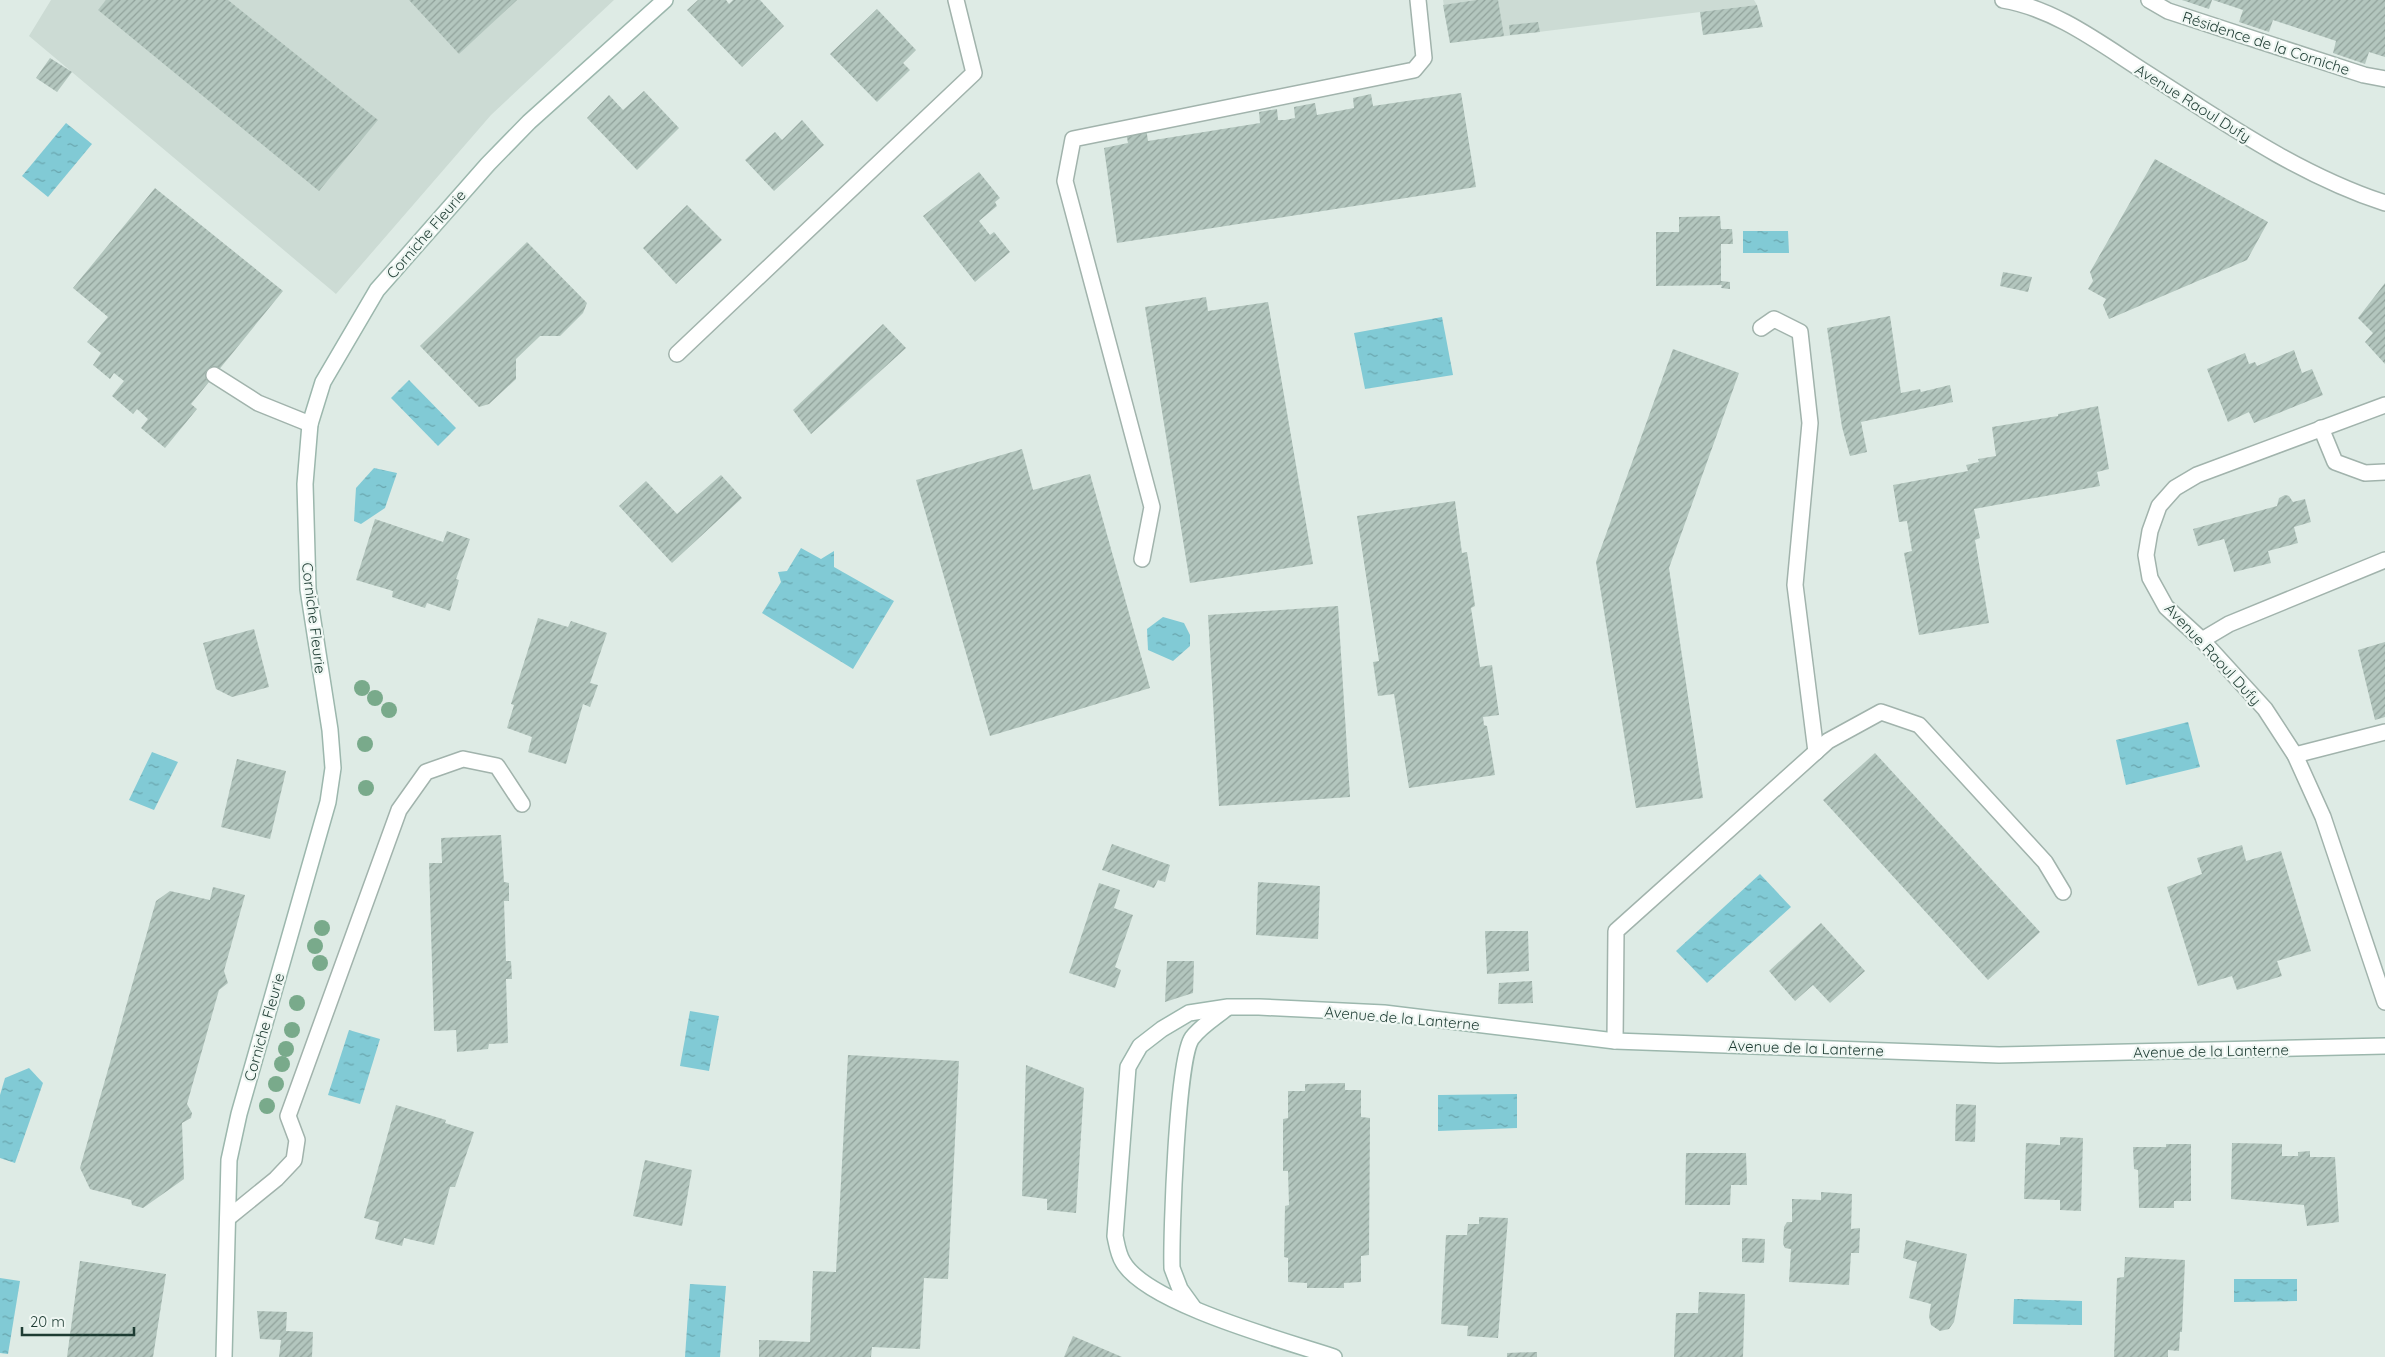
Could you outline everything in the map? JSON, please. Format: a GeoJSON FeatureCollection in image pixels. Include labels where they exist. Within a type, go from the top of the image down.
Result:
{"type":"FeatureCollection","features":[{"type":"Feature","properties":{"kind":"street","name":"Corniche Fleurie"},"geometry":{"type":"LineString","coordinates":[[224,1357],[229,1160],[237,1124],[328,802],[333,768],[330,730],[308,589],[305,484],[310,424],[323,382],[377,290],[488,164],[529,122],[665,0]]}},
{"type":"Feature","properties":{"kind":"street"},"geometry":{"type":"LineString","coordinates":[[677,354],[974,73],[956,0]]}},
{"type":"Feature","properties":{"kind":"street"},"geometry":{"type":"LineString","coordinates":[[1142,559],[1152,507],[1065,181],[1073,139],[1414,70],[1424,58],[1418,0]]}},
{"type":"Feature","properties":{"kind":"street","name":"Avenue Raoul Dufy"},"geometry":{"type":"LineString","coordinates":[[2003,0],[2053,16],[2079,30],[2314,176],[2385,203]]}},
{"type":"Feature","properties":{"kind":"street","name":"Résidence de la Corniche"},"geometry":{"type":"LineString","coordinates":[[2149,0],[2168,11],[2364,75],[2385,79]]}},
{"type":"Feature","properties":{"kind":"street"},"geometry":{"type":"LineString","coordinates":[[1761,328],[1774,319],[1800,332],[1810,423],[1795,585],[1816,752]]}},
{"type":"Feature","properties":{"kind":"street"},"geometry":{"type":"LineString","coordinates":[[214,375],[258,403],[310,424]]}},
{"type":"Feature","properties":{"kind":"street","name":"Avenue Raoul Dufy"},"geometry":{"type":"LineString","coordinates":[[2385,405],[2197,475],[2175,488],[2159,506],[2150,531],[2146,555],[2150,578],[2166,607],[2202,640],[2265,709],[2295,755],[2323,817],[2385,1002]]}},
{"type":"Feature","properties":{"kind":"street"},"geometry":{"type":"LineString","coordinates":[[2321,428],[2335,462],[2365,473],[2385,472]]}},
{"type":"Feature","properties":{"kind":"street"},"geometry":{"type":"LineString","coordinates":[[2202,640],[2229,624],[2385,560]]}},
{"type":"Feature","properties":{"kind":"street"},"geometry":{"type":"LineString","coordinates":[[1615,1042],[1616,931],[1828,741],[1881,712],[1919,725],[2045,862],[2063,892]]}},
{"type":"Feature","properties":{"kind":"street"},"geometry":{"type":"LineString","coordinates":[[2295,755],[2385,732]]}},
{"type":"Feature","properties":{"kind":"street"},"geometry":{"type":"LineString","coordinates":[[228,1218],[276,1179],[294,1160],[297,1140],[288,1116],[399,810],[426,772],[463,759],[497,766],[522,804]]}},
{"type":"Feature","properties":{"kind":"street","name":"Avenue de la Lanterne"},"geometry":{"type":"LineString","coordinates":[[1334,1357],[1194,1308],[1162,1294],[1138,1278],[1123,1263],[1114,1236],[1128,1067],[1140,1046],[1162,1028],[1190,1013],[1228,1008],[1259,1007],[1384,1014],[1615,1042],[1999,1055],[2385,1046]]}},
{"type":"Feature","properties":{"kind":"street"},"geometry":{"type":"LineString","coordinates":[[1194,1308],[1180,1289],[1172,1268],[1179,1114],[1186,1056],[1192,1039],[1228,1008]]}},
{"type":"Feature","properties":{"kind":"shaded area"},"geometry":{"type":"Polygon","coordinates":[[[51,0],[614,0],[491,115],[336,294],[29,36],[51,0]]]}},
{"type":"Feature","properties":{"kind":"shaded area"},"geometry":{"type":"Polygon","coordinates":[[[1443,0],[1754,0],[1757,5],[1450,43],[1443,0]]]}},
{"type":"Feature","properties":{"kind":"water"},"geometry":{"type":"Polygon","coordinates":[[[66,123],[92,144],[48,197],[22,176],[66,123]]]}},
{"type":"Feature","properties":{"kind":"water"},"geometry":{"type":"Polygon","coordinates":[[[1743,231],[1788,231],[1789,253],[1743,253],[1743,231]]]}},
{"type":"Feature","properties":{"kind":"water"},"geometry":{"type":"Polygon","coordinates":[[[1442,317],[1453,375],[1365,389],[1354,333],[1442,317]]]}},
{"type":"Feature","properties":{"kind":"water"},"geometry":{"type":"Polygon","coordinates":[[[409,380],[456,428],[438,446],[391,398],[409,380]]]}},
{"type":"Feature","properties":{"kind":"water"},"geometry":{"type":"Polygon","coordinates":[[[374,468],[397,473],[385,508],[361,524],[354,521],[356,488],[374,468]]]}},
{"type":"Feature","properties":{"kind":"water"},"geometry":{"type":"Polygon","coordinates":[[[801,548],[821,559],[834,551],[834,567],[894,601],[853,669],[762,613],[781,582],[778,572],[787,571],[801,548]]]}},
{"type":"Feature","properties":{"kind":"water"},"geometry":{"type":"Polygon","coordinates":[[[1163,617],[1184,623],[1190,635],[1190,646],[1173,661],[1148,650],[1147,629],[1163,617]]]}},
{"type":"Feature","properties":{"kind":"water"},"geometry":{"type":"Polygon","coordinates":[[[2188,722],[2200,767],[2126,785],[2116,740],[2188,722]]]}},
{"type":"Feature","properties":{"kind":"water"},"geometry":{"type":"Polygon","coordinates":[[[152,752],[178,762],[154,810],[129,800],[152,752]]]}},
{"type":"Feature","properties":{"kind":"water"},"geometry":{"type":"Polygon","coordinates":[[[1760,874],[1791,907],[1707,983],[1676,951],[1760,874]]]}},
{"type":"Feature","properties":{"kind":"water"},"geometry":{"type":"Polygon","coordinates":[[[690,1011],[719,1016],[709,1071],[680,1066],[690,1011]]]}},
{"type":"Feature","properties":{"kind":"water"},"geometry":{"type":"Polygon","coordinates":[[[349,1030],[380,1039],[360,1104],[328,1095],[349,1030]]]}},
{"type":"Feature","properties":{"kind":"water"},"geometry":{"type":"Polygon","coordinates":[[[29,1068],[43,1083],[15,1163],[0,1158],[0,1095],[5,1078],[29,1068]]]}},
{"type":"Feature","properties":{"kind":"water"},"geometry":{"type":"Polygon","coordinates":[[[1517,1094],[1517,1128],[1438,1131],[1438,1095],[1517,1094]]]}},
{"type":"Feature","properties":{"kind":"water"},"geometry":{"type":"Polygon","coordinates":[[[0,1278],[20,1281],[8,1354],[0,1353],[0,1278]]]}},
{"type":"Feature","properties":{"kind":"water"},"geometry":{"type":"Polygon","coordinates":[[[2234,1279],[2297,1279],[2297,1301],[2234,1302],[2234,1279]]]}},
{"type":"Feature","properties":{"kind":"water"},"geometry":{"type":"Polygon","coordinates":[[[690,1284],[726,1286],[720,1357],[685,1357],[690,1284]]]}},
{"type":"Feature","properties":{"kind":"water"},"geometry":{"type":"Polygon","coordinates":[[[2014,1299],[2082,1301],[2082,1325],[2013,1324],[2014,1299]]]}},
{"type":"Feature","properties":{"kind":"building"},"geometry":{"type":"Polygon","coordinates":[[[106,0],[228,0],[378,120],[319,191],[98,10],[106,0]]]}},
{"type":"Feature","properties":{"kind":"building"},"geometry":{"type":"Polygon","coordinates":[[[409,0],[517,0],[459,54],[409,0]]]}},
{"type":"Feature","properties":{"kind":"building"},"geometry":{"type":"Polygon","coordinates":[[[698,0],[726,0],[729,4],[733,0],[760,0],[784,26],[742,67],[687,10],[698,0]]]}},
{"type":"Feature","properties":{"kind":"building"},"geometry":{"type":"Polygon","coordinates":[[[1477,0],[1498,0],[1504,36],[1450,43],[1443,5],[1477,0]]]}},
{"type":"Feature","properties":{"kind":"building"},"geometry":{"type":"Polygon","coordinates":[[[2182,0],[2212,0],[2209,9],[2182,0]]]}},
{"type":"Feature","properties":{"kind":"building"},"geometry":{"type":"Polygon","coordinates":[[[2213,0],[2385,0],[2385,57],[2369,52],[2365,64],[2333,53],[2336,41],[2273,20],[2269,32],[2239,22],[2243,10],[2213,0]]]}},
{"type":"Feature","properties":{"kind":"building"},"geometry":{"type":"Polygon","coordinates":[[[1757,5],[1763,27],[1703,35],[1700,12],[1757,5]]]}},
{"type":"Feature","properties":{"kind":"building"},"geometry":{"type":"Polygon","coordinates":[[[877,9],[916,50],[903,63],[910,70],[877,102],[830,54],[877,9]]]}},
{"type":"Feature","properties":{"kind":"building"},"geometry":{"type":"Polygon","coordinates":[[[1538,22],[1540,32],[1510,35],[1509,25],[1538,22]]]}},
{"type":"Feature","properties":{"kind":"building"},"geometry":{"type":"Polygon","coordinates":[[[50,58],[72,72],[57,92],[36,78],[50,58]]]}},
{"type":"Feature","properties":{"kind":"building"},"geometry":{"type":"Polygon","coordinates":[[[644,91],[679,128],[637,170],[587,118],[609,95],[623,110],[644,91]]]}},
{"type":"Feature","properties":{"kind":"building"},"geometry":{"type":"Polygon","coordinates":[[[1461,93],[1476,187],[1117,243],[1104,148],[1128,143],[1126,132],[1146,128],[1148,141],[1260,123],[1259,112],[1277,109],[1278,120],[1285,120],[1295,118],[1294,107],[1315,103],[1317,115],[1354,108],[1353,98],[1371,94],[1373,106],[1461,93]]]}},
{"type":"Feature","properties":{"kind":"building"},"geometry":{"type":"Polygon","coordinates":[[[802,120],[824,145],[774,191],[745,160],[775,132],[782,140],[802,120]]]}},
{"type":"Feature","properties":{"kind":"building"},"geometry":{"type":"Polygon","coordinates":[[[2155,159],[2268,222],[2247,260],[2109,319],[2103,305],[2106,299],[2088,289],[2093,281],[2090,272],[2155,159]]]}},
{"type":"Feature","properties":{"kind":"building"},"geometry":{"type":"Polygon","coordinates":[[[979,172],[1000,198],[995,202],[997,206],[979,221],[990,235],[994,232],[1010,252],[975,282],[923,216],[979,172]]]}},
{"type":"Feature","properties":{"kind":"building"},"geometry":{"type":"Polygon","coordinates":[[[155,188],[283,291],[191,404],[197,409],[165,448],[141,428],[148,419],[137,409],[133,414],[112,396],[124,381],[114,373],[110,379],[93,365],[101,353],[87,342],[108,317],[73,288],[155,188]]]}},
{"type":"Feature","properties":{"kind":"building"},"geometry":{"type":"Polygon","coordinates":[[[687,205],[722,240],[676,284],[643,248],[687,205]]]}},
{"type":"Feature","properties":{"kind":"building"},"geometry":{"type":"Polygon","coordinates":[[[1720,216],[1721,229],[1732,229],[1733,244],[1721,244],[1721,281],[1730,282],[1730,289],[1721,288],[1722,285],[1656,286],[1656,232],[1679,232],[1679,217],[1720,216]]]}},
{"type":"Feature","properties":{"kind":"building"},"geometry":{"type":"Polygon","coordinates":[[[527,242],[587,303],[583,313],[560,336],[540,336],[516,359],[516,379],[489,404],[479,407],[420,346],[527,242]]]}},
{"type":"Feature","properties":{"kind":"building"},"geometry":{"type":"Polygon","coordinates":[[[2003,272],[2032,277],[2028,292],[2000,286],[2003,272]]]}},
{"type":"Feature","properties":{"kind":"building"},"geometry":{"type":"Polygon","coordinates":[[[2385,283],[2385,364],[2365,342],[2373,333],[2358,318],[2385,283]]]}},
{"type":"Feature","properties":{"kind":"building"},"geometry":{"type":"Polygon","coordinates":[[[1206,297],[1208,311],[1268,302],[1313,564],[1190,583],[1145,307],[1206,297]]]}},
{"type":"Feature","properties":{"kind":"building"},"geometry":{"type":"Polygon","coordinates":[[[1890,316],[1901,393],[1920,389],[1921,392],[1950,385],[1953,402],[1861,422],[1867,452],[1850,456],[1842,427],[1827,328],[1890,316]]]}},
{"type":"Feature","properties":{"kind":"building"},"geometry":{"type":"Polygon","coordinates":[[[883,324],[906,348],[811,434],[793,410],[883,324]]]}},
{"type":"Feature","properties":{"kind":"building"},"geometry":{"type":"Polygon","coordinates":[[[1673,349],[1739,373],[1669,568],[1703,798],[1636,808],[1596,562],[1673,349]]]}},
{"type":"Feature","properties":{"kind":"building"},"geometry":{"type":"Polygon","coordinates":[[[2294,350],[2302,373],[2312,369],[2323,395],[2254,423],[2249,412],[2228,422],[2207,369],[2245,353],[2249,364],[2255,362],[2257,366],[2294,350]]]}},
{"type":"Feature","properties":{"kind":"building"},"geometry":{"type":"Polygon","coordinates":[[[2098,406],[2109,469],[2097,472],[2100,486],[1974,509],[1980,538],[1975,540],[1989,623],[1919,635],[1904,553],[1912,551],[1907,521],[1899,522],[1893,485],[1968,471],[1966,465],[1979,462],[1978,459],[1996,456],[1992,427],[2058,416],[2058,414],[2098,406]]]}},
{"type":"Feature","properties":{"kind":"building"},"geometry":{"type":"Polygon","coordinates":[[[1022,449],[1033,490],[1090,474],[1150,688],[990,736],[916,480],[1022,449]]]}},
{"type":"Feature","properties":{"kind":"building"},"geometry":{"type":"Polygon","coordinates":[[[721,475],[742,498],[672,563],[619,506],[646,481],[677,514],[721,475]]]}},
{"type":"Feature","properties":{"kind":"building"},"geometry":{"type":"Polygon","coordinates":[[[2285,495],[2289,496],[2293,502],[2305,499],[2311,522],[2294,527],[2298,543],[2268,551],[2271,563],[2234,572],[2224,539],[2198,546],[2193,529],[2277,506],[2279,498],[2285,495]]]}},
{"type":"Feature","properties":{"kind":"building"},"geometry":{"type":"Polygon","coordinates":[[[1455,501],[1462,553],[1467,552],[1475,606],[1471,608],[1480,667],[1492,665],[1499,715],[1483,717],[1484,725],[1487,726],[1495,775],[1409,788],[1394,694],[1378,696],[1373,662],[1379,661],[1357,516],[1455,501]]]}},
{"type":"Feature","properties":{"kind":"building"},"geometry":{"type":"Polygon","coordinates":[[[375,519],[443,542],[447,531],[470,539],[456,579],[459,580],[450,611],[427,603],[425,608],[392,597],[393,591],[356,580],[375,519]]]}},
{"type":"Feature","properties":{"kind":"building"},"geometry":{"type":"Polygon","coordinates":[[[1338,606],[1350,797],[1219,806],[1208,615],[1338,606]]]}},
{"type":"Feature","properties":{"kind":"building"},"geometry":{"type":"Polygon","coordinates":[[[538,618],[568,627],[571,621],[607,633],[590,683],[598,685],[590,707],[583,704],[566,764],[528,752],[532,737],[507,728],[514,705],[511,704],[538,618]]]}},
{"type":"Feature","properties":{"kind":"building"},"geometry":{"type":"Polygon","coordinates":[[[254,629],[269,687],[232,697],[216,689],[203,643],[254,629]]]}},
{"type":"Feature","properties":{"kind":"building"},"geometry":{"type":"Polygon","coordinates":[[[2385,642],[2385,717],[2375,720],[2358,650],[2385,642]]]}},
{"type":"Feature","properties":{"kind":"building"},"geometry":{"type":"Polygon","coordinates":[[[1875,753],[2040,932],[1988,980],[1823,800],[1875,753]]]}},
{"type":"Feature","properties":{"kind":"building"},"geometry":{"type":"Polygon","coordinates":[[[237,759],[286,771],[270,839],[221,827],[237,759]]]}},
{"type":"Feature","properties":{"kind":"building"},"geometry":{"type":"Polygon","coordinates":[[[501,835],[504,882],[509,883],[509,901],[504,901],[506,961],[511,961],[512,979],[506,979],[508,1043],[489,1044],[488,1049],[457,1052],[456,1030],[434,1031],[429,863],[442,863],[441,838],[501,835]]]}},
{"type":"Feature","properties":{"kind":"building"},"geometry":{"type":"Polygon","coordinates":[[[1112,844],[1170,865],[1165,882],[1158,880],[1154,888],[1102,870],[1112,844]]]}},
{"type":"Feature","properties":{"kind":"building"},"geometry":{"type":"Polygon","coordinates":[[[2242,845],[2246,861],[2281,851],[2311,951],[2277,961],[2282,976],[2237,990],[2232,976],[2198,986],[2167,887],[2202,874],[2197,858],[2242,845]]]}},
{"type":"Feature","properties":{"kind":"building"},"geometry":{"type":"Polygon","coordinates":[[[1258,882],[1320,886],[1318,939],[1256,935],[1258,882]]]}},
{"type":"Feature","properties":{"kind":"building"},"geometry":{"type":"Polygon","coordinates":[[[1099,883],[1120,890],[1114,908],[1133,915],[1115,967],[1121,970],[1115,988],[1069,973],[1099,883]]]}},
{"type":"Feature","properties":{"kind":"building"},"geometry":{"type":"Polygon","coordinates":[[[213,887],[245,895],[224,971],[228,983],[219,990],[187,1104],[192,1113],[191,1118],[182,1123],[184,1179],[143,1208],[132,1205],[131,1200],[90,1189],[80,1168],[156,901],[170,891],[210,900],[213,887]]]}},
{"type":"Feature","properties":{"kind":"building"},"geometry":{"type":"Polygon","coordinates":[[[1821,923],[1865,971],[1830,1003],[1813,985],[1795,1001],[1769,971],[1821,923]]]}},
{"type":"Feature","properties":{"kind":"building"},"geometry":{"type":"Polygon","coordinates":[[[1485,931],[1528,931],[1529,971],[1487,974],[1485,931]]]}},
{"type":"Feature","properties":{"kind":"building"},"geometry":{"type":"Polygon","coordinates":[[[1167,961],[1194,961],[1193,993],[1165,1002],[1167,961]]]}},
{"type":"Feature","properties":{"kind":"building"},"geometry":{"type":"Polygon","coordinates":[[[1532,981],[1533,1003],[1498,1004],[1499,983],[1532,981]]]}},
{"type":"Feature","properties":{"kind":"building"},"geometry":{"type":"Polygon","coordinates":[[[848,1055],[959,1061],[948,1279],[924,1278],[920,1349],[872,1347],[871,1357],[759,1357],[759,1340],[810,1342],[813,1271],[836,1272],[848,1055]]]}},
{"type":"Feature","properties":{"kind":"building"},"geometry":{"type":"Polygon","coordinates":[[[1026,1065],[1084,1088],[1076,1213],[1047,1210],[1047,1199],[1022,1196],[1026,1065]]]}},
{"type":"Feature","properties":{"kind":"building"},"geometry":{"type":"Polygon","coordinates":[[[1345,1083],[1345,1090],[1361,1090],[1361,1117],[1370,1118],[1369,1255],[1361,1256],[1361,1282],[1344,1283],[1344,1288],[1307,1288],[1307,1283],[1288,1282],[1288,1258],[1284,1257],[1285,1206],[1289,1205],[1288,1171],[1283,1171],[1283,1119],[1288,1118],[1288,1091],[1305,1091],[1305,1084],[1345,1083]]]}},
{"type":"Feature","properties":{"kind":"building"},"geometry":{"type":"Polygon","coordinates":[[[1956,1104],[1976,1105],[1975,1142],[1955,1141],[1956,1104]]]}},
{"type":"Feature","properties":{"kind":"building"},"geometry":{"type":"Polygon","coordinates":[[[396,1105],[446,1120],[445,1123],[474,1132],[455,1187],[450,1187],[434,1245],[404,1238],[402,1246],[375,1239],[379,1222],[364,1218],[396,1105]]]}},
{"type":"Feature","properties":{"kind":"building"},"geometry":{"type":"Polygon","coordinates":[[[2060,1137],[2083,1138],[2081,1211],[2060,1210],[2060,1200],[2024,1199],[2026,1143],[2060,1145],[2060,1137]]]}},
{"type":"Feature","properties":{"kind":"building"},"geometry":{"type":"Polygon","coordinates":[[[2232,1143],[2282,1144],[2282,1156],[2298,1156],[2298,1152],[2310,1151],[2310,1157],[2335,1157],[2339,1222],[2307,1226],[2304,1205],[2231,1199],[2232,1143]]]}},
{"type":"Feature","properties":{"kind":"building"},"geometry":{"type":"Polygon","coordinates":[[[2166,1144],[2191,1144],[2191,1201],[2174,1201],[2174,1208],[2139,1208],[2138,1170],[2134,1169],[2133,1147],[2166,1147],[2166,1144]]]}},
{"type":"Feature","properties":{"kind":"building"},"geometry":{"type":"Polygon","coordinates":[[[1686,1153],[1746,1153],[1747,1185],[1731,1185],[1730,1205],[1685,1205],[1686,1153]]]}},
{"type":"Feature","properties":{"kind":"building"},"geometry":{"type":"Polygon","coordinates":[[[645,1160],[692,1170],[682,1226],[633,1216],[645,1160]]]}},
{"type":"Feature","properties":{"kind":"building"},"geometry":{"type":"Polygon","coordinates":[[[1821,1192],[1852,1194],[1851,1229],[1860,1228],[1859,1253],[1851,1253],[1849,1285],[1789,1282],[1791,1249],[1785,1248],[1783,1244],[1784,1227],[1787,1222],[1792,1222],[1792,1199],[1821,1200],[1821,1192]]]}},
{"type":"Feature","properties":{"kind":"building"},"geometry":{"type":"Polygon","coordinates":[[[1479,1217],[1508,1218],[1498,1338],[1467,1336],[1468,1326],[1441,1324],[1446,1235],[1467,1235],[1468,1224],[1479,1224],[1479,1217]]]}},
{"type":"Feature","properties":{"kind":"building"},"geometry":{"type":"Polygon","coordinates":[[[1742,1238],[1765,1239],[1764,1263],[1742,1262],[1742,1238]]]}},
{"type":"Feature","properties":{"kind":"building"},"geometry":{"type":"Polygon","coordinates":[[[1906,1240],[1967,1254],[1954,1322],[1949,1329],[1940,1331],[1931,1325],[1929,1316],[1931,1304],[1909,1298],[1917,1262],[1903,1258],[1906,1240]]]}},
{"type":"Feature","properties":{"kind":"building"},"geometry":{"type":"Polygon","coordinates":[[[2125,1257],[2185,1260],[2182,1332],[2180,1332],[2179,1351],[2168,1350],[2168,1357],[2114,1357],[2117,1278],[2124,1277],[2125,1257]]]}},
{"type":"Feature","properties":{"kind":"building"},"geometry":{"type":"Polygon","coordinates":[[[80,1261],[166,1274],[153,1357],[67,1357],[80,1261]]]}},
{"type":"Feature","properties":{"kind":"building"},"geometry":{"type":"Polygon","coordinates":[[[1699,1292],[1745,1294],[1743,1357],[1674,1357],[1676,1313],[1698,1313],[1699,1292]]]}},
{"type":"Feature","properties":{"kind":"building"},"geometry":{"type":"Polygon","coordinates":[[[257,1311],[287,1312],[286,1331],[313,1332],[312,1357],[279,1357],[281,1340],[260,1339],[257,1311]]]}},
{"type":"Feature","properties":{"kind":"building"},"geometry":{"type":"Polygon","coordinates":[[[1073,1336],[1122,1357],[1064,1357],[1073,1336]]]}},
{"type":"Feature","properties":{"kind":"building"},"geometry":{"type":"Polygon","coordinates":[[[1537,1352],[1537,1357],[1507,1357],[1507,1353],[1537,1352]]]}}]}
